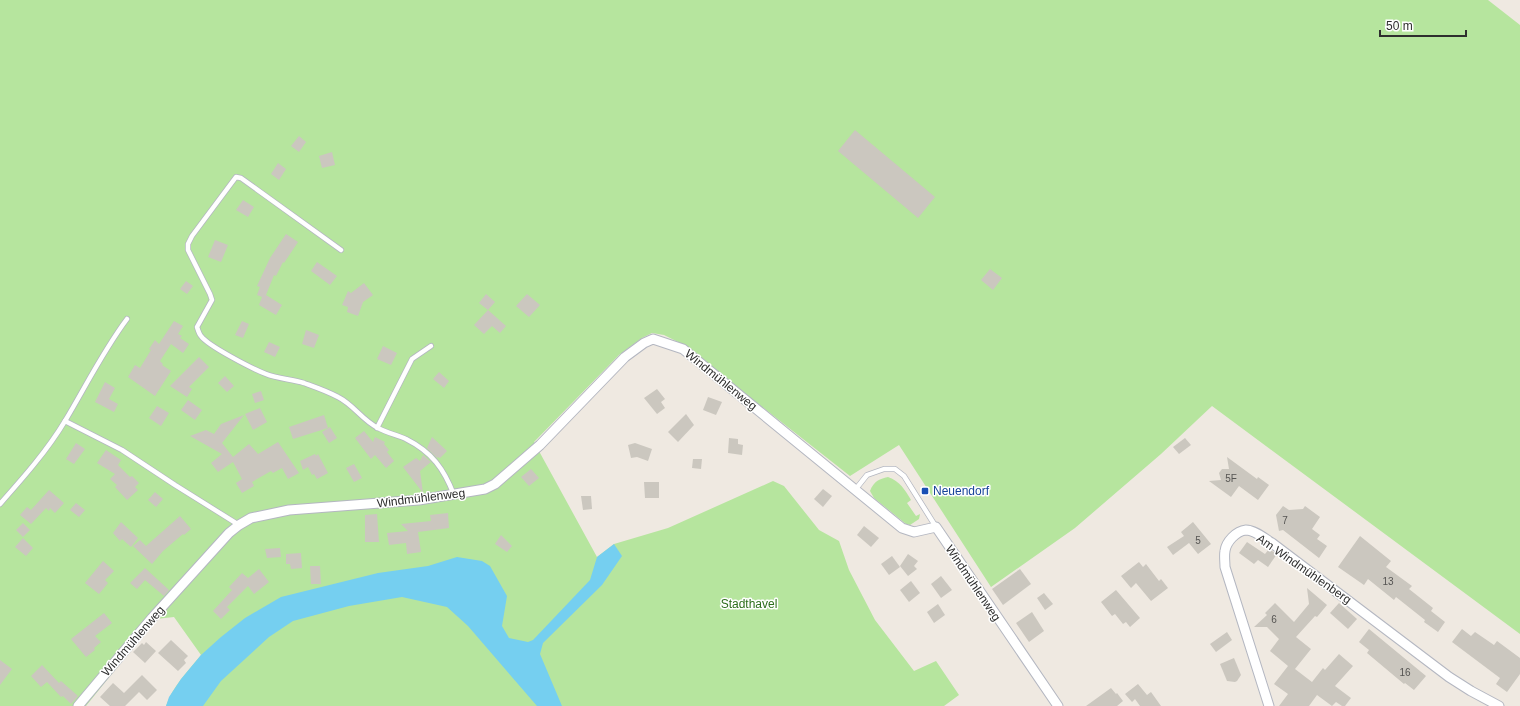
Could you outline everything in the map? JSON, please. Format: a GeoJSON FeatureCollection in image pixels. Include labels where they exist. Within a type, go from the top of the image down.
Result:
{"type":"FeatureCollection","features":[{"type":"Feature","properties":{"kind":"street","name":"Windmühlenweg"},"geometry":{"type":"LineString","coordinates":[[78,706],[152,618],[229,533],[239,525],[251,518],[289,510],[419,500],[485,489],[495,484],[540,445],[625,358],[644,343],[653,339],[683,349],[902,528],[914,532],[936,527],[1058,706]]}},
{"type":"Feature","properties":{"kind":"street","name":"Am Windmühlenberg"},"geometry":{"type":"LineString","coordinates":[[1268,706],[1225,567],[1225,551],[1228,543],[1234,536],[1247,530],[1272,543],[1449,677],[1499,706]]}},
{"type":"Feature","properties":{"kind":"lane"},"geometry":{"type":"LineString","coordinates":[[341,250],[241,178],[236,177],[192,236],[188,244],[188,250],[212,300],[198,327],[201,336],[218,350],[266,374],[304,383],[337,396],[351,404],[362,418],[377,428],[405,439],[428,454],[447,476],[454,495]]}},
{"type":"Feature","properties":{"kind":"lane"},"geometry":{"type":"LineString","coordinates":[[0,504],[34,466],[65,421],[114,336],[127,320]]}},
{"type":"Feature","properties":{"kind":"lane"},"geometry":{"type":"LineString","coordinates":[[377,428],[412,359],[432,346]]}},
{"type":"Feature","properties":{"kind":"lane"},"geometry":{"type":"LineString","coordinates":[[65,421],[122,450],[239,525]]}},
{"type":"Feature","properties":{"kind":"lane"},"geometry":{"type":"LineString","coordinates":[[855,490],[867,475],[884,469],[895,469],[904,476],[936,527]]}},
{"type":"Feature","properties":{"kind":"green space","name":"Stadthavel"},"geometry":{"type":"Polygon","coordinates":[[[0,0],[1488,0],[1520,25],[1520,634],[1212,406],[1161,454],[1075,528],[991,587],[899,445],[850,476],[682,344],[664,335],[652,333],[642,338],[619,355],[534,442],[597,557],[614,544],[668,528],[773,481],[784,486],[819,530],[839,541],[849,570],[875,620],[914,671],[936,661],[959,695],[944,706],[166,706],[177,685],[201,655],[174,617],[156,619],[86,706],[0,706],[0,0]]]}},
{"type":"Feature","properties":{"kind":"green space"},"geometry":{"type":"Polygon","coordinates":[[[888,477],[902,486],[911,500],[907,503],[916,516],[920,514],[919,519],[910,525],[906,524],[874,498],[870,491],[877,481],[888,477]]]}},
{"type":"Feature","properties":{"kind":"water"},"geometry":{"type":"Polygon","coordinates":[[[614,544],[622,556],[602,585],[543,643],[540,654],[562,706],[537,706],[468,626],[447,607],[402,597],[349,606],[293,621],[269,637],[221,681],[203,706],[166,706],[169,697],[181,679],[201,655],[245,618],[281,597],[378,573],[428,566],[457,557],[482,561],[490,566],[507,596],[502,626],[509,638],[528,642],[533,640],[590,580],[597,557],[614,544]]]}},
{"type":"Feature","properties":{"kind":"building"},"geometry":{"type":"Polygon","coordinates":[[[855,130],[935,197],[918,218],[838,151],[855,130]]]}},
{"type":"Feature","properties":{"kind":"building"},"geometry":{"type":"Polygon","coordinates":[[[299,136],[306,142],[299,152],[291,146],[299,136]]]}},
{"type":"Feature","properties":{"kind":"building"},"geometry":{"type":"Polygon","coordinates":[[[332,152],[335,165],[322,168],[319,156],[332,152]]]}},
{"type":"Feature","properties":{"kind":"building"},"geometry":{"type":"Polygon","coordinates":[[[278,163],[286,169],[279,180],[271,174],[278,163]]]}},
{"type":"Feature","properties":{"kind":"building"},"geometry":{"type":"Polygon","coordinates":[[[243,200],[254,207],[248,217],[236,210],[243,200]]]}},
{"type":"Feature","properties":{"kind":"building"},"geometry":{"type":"Polygon","coordinates":[[[286,234],[298,242],[284,263],[283,262],[276,276],[274,275],[266,295],[282,305],[276,315],[259,305],[262,297],[257,295],[260,287],[257,286],[270,258],[286,234]]]}},
{"type":"Feature","properties":{"kind":"building"},"geometry":{"type":"Polygon","coordinates":[[[215,240],[228,245],[221,262],[208,257],[215,240]]]}},
{"type":"Feature","properties":{"kind":"building"},"geometry":{"type":"Polygon","coordinates":[[[317,262],[337,276],[330,285],[311,271],[317,262]]]}},
{"type":"Feature","properties":{"kind":"building"},"geometry":{"type":"Polygon","coordinates":[[[990,269],[1002,278],[993,290],[981,280],[990,269]]]}},
{"type":"Feature","properties":{"kind":"building"},"geometry":{"type":"Polygon","coordinates":[[[186,281],[193,286],[187,294],[180,289],[186,281]]]}},
{"type":"Feature","properties":{"kind":"building"},"geometry":{"type":"Polygon","coordinates":[[[364,283],[373,295],[363,302],[358,316],[347,312],[348,307],[342,305],[348,291],[351,293],[364,283]]]}},
{"type":"Feature","properties":{"kind":"building"},"geometry":{"type":"Polygon","coordinates":[[[486,294],[495,302],[488,310],[479,303],[486,294]]]}},
{"type":"Feature","properties":{"kind":"building"},"geometry":{"type":"Polygon","coordinates":[[[527,294],[540,305],[529,317],[516,306],[527,294]]]}},
{"type":"Feature","properties":{"kind":"building"},"geometry":{"type":"Polygon","coordinates":[[[488,310],[506,326],[500,333],[492,326],[484,334],[474,325],[488,310]]]}},
{"type":"Feature","properties":{"kind":"building"},"geometry":{"type":"Polygon","coordinates":[[[174,321],[183,326],[178,334],[182,336],[180,338],[189,344],[183,353],[171,344],[160,361],[163,364],[162,365],[171,371],[155,396],[128,377],[135,365],[140,368],[155,340],[159,344],[174,321]]]}},
{"type":"Feature","properties":{"kind":"building"},"geometry":{"type":"Polygon","coordinates":[[[242,321],[249,324],[243,338],[235,335],[242,321]]]}},
{"type":"Feature","properties":{"kind":"building"},"geometry":{"type":"Polygon","coordinates":[[[306,330],[319,335],[314,348],[302,344],[306,330]]]}},
{"type":"Feature","properties":{"kind":"building"},"geometry":{"type":"Polygon","coordinates":[[[269,342],[280,347],[275,357],[264,352],[269,342]]]}},
{"type":"Feature","properties":{"kind":"building"},"geometry":{"type":"Polygon","coordinates":[[[383,346],[397,353],[391,365],[377,359],[383,346]]]}},
{"type":"Feature","properties":{"kind":"building"},"geometry":{"type":"Polygon","coordinates":[[[199,357],[209,367],[189,387],[192,389],[187,397],[170,386],[199,357]]]}},
{"type":"Feature","properties":{"kind":"building"},"geometry":{"type":"Polygon","coordinates":[[[439,372],[449,381],[444,388],[433,379],[439,372]]]}},
{"type":"Feature","properties":{"kind":"building"},"geometry":{"type":"Polygon","coordinates":[[[225,376],[234,386],[227,392],[218,383],[225,376]]]}},
{"type":"Feature","properties":{"kind":"building"},"geometry":{"type":"Polygon","coordinates":[[[105,382],[115,388],[109,399],[118,404],[114,412],[95,402],[105,382]]]}},
{"type":"Feature","properties":{"kind":"building"},"geometry":{"type":"Polygon","coordinates":[[[657,389],[665,399],[661,402],[665,408],[657,414],[644,398],[657,389]]]}},
{"type":"Feature","properties":{"kind":"building"},"geometry":{"type":"Polygon","coordinates":[[[261,391],[264,400],[255,403],[252,394],[261,391]]]}},
{"type":"Feature","properties":{"kind":"building"},"geometry":{"type":"Polygon","coordinates":[[[708,397],[722,402],[716,415],[703,410],[708,397]]]}},
{"type":"Feature","properties":{"kind":"building"},"geometry":{"type":"Polygon","coordinates":[[[188,400],[202,410],[195,420],[181,410],[188,400]]]}},
{"type":"Feature","properties":{"kind":"building"},"geometry":{"type":"Polygon","coordinates":[[[157,406],[169,413],[161,426],[149,418],[157,406]]]}},
{"type":"Feature","properties":{"kind":"building"},"geometry":{"type":"Polygon","coordinates":[[[260,408],[267,422],[253,430],[245,414],[260,408]]]}},
{"type":"Feature","properties":{"kind":"building"},"geometry":{"type":"Polygon","coordinates":[[[686,414],[694,425],[678,442],[668,432],[686,414]]]}},
{"type":"Feature","properties":{"kind":"building"},"geometry":{"type":"Polygon","coordinates":[[[244,415],[222,443],[233,457],[249,444],[258,454],[278,442],[299,473],[288,479],[282,468],[273,473],[271,471],[252,482],[254,486],[242,493],[236,483],[242,479],[233,462],[218,472],[211,463],[222,454],[190,436],[206,430],[214,434],[221,424],[244,415]]]}},
{"type":"Feature","properties":{"kind":"building"},"geometry":{"type":"Polygon","coordinates":[[[324,415],[328,428],[293,439],[289,427],[324,415]]]}},
{"type":"Feature","properties":{"kind":"building"},"geometry":{"type":"Polygon","coordinates":[[[330,427],[337,438],[329,443],[322,432],[330,427]]]}},
{"type":"Feature","properties":{"kind":"building"},"geometry":{"type":"Polygon","coordinates":[[[364,431],[373,442],[375,437],[385,442],[384,444],[389,450],[387,452],[394,461],[386,468],[375,455],[371,459],[355,438],[364,431]]]}},
{"type":"Feature","properties":{"kind":"building"},"geometry":{"type":"Polygon","coordinates":[[[432,437],[447,451],[440,458],[437,458],[427,448],[432,437]]]}},
{"type":"Feature","properties":{"kind":"building"},"geometry":{"type":"Polygon","coordinates":[[[729,438],[738,439],[738,444],[743,445],[742,455],[728,453],[729,438]]]}},
{"type":"Feature","properties":{"kind":"building"},"geometry":{"type":"Polygon","coordinates":[[[1185,438],[1191,445],[1179,454],[1173,447],[1185,438]]]}},
{"type":"Feature","properties":{"kind":"building"},"geometry":{"type":"Polygon","coordinates":[[[76,443],[85,449],[74,464],[66,459],[76,443]]]}},
{"type":"Feature","properties":{"kind":"building"},"geometry":{"type":"Polygon","coordinates":[[[635,443],[652,449],[648,461],[637,457],[631,458],[628,445],[635,443]]]}},
{"type":"Feature","properties":{"kind":"building"},"geometry":{"type":"Polygon","coordinates":[[[106,450],[121,460],[118,465],[130,477],[132,476],[139,483],[135,487],[138,490],[127,500],[115,487],[117,485],[110,479],[115,474],[97,463],[106,450]]]}},
{"type":"Feature","properties":{"kind":"building"},"geometry":{"type":"Polygon","coordinates":[[[315,454],[316,456],[318,454],[328,473],[317,479],[314,474],[312,475],[308,467],[303,470],[300,461],[315,454]]]}},
{"type":"Feature","properties":{"kind":"building"},"geometry":{"type":"Polygon","coordinates":[[[423,455],[431,462],[420,471],[423,493],[403,467],[416,458],[420,461],[423,455]]]}},
{"type":"Feature","properties":{"kind":"building"},"geometry":{"type":"Polygon","coordinates":[[[1227,457],[1257,479],[1258,477],[1269,485],[1258,500],[1239,486],[1231,497],[1209,481],[1221,480],[1219,473],[1222,469],[1229,469],[1227,457]]]}},
{"type":"Feature","properties":{"kind":"building"},"geometry":{"type":"Polygon","coordinates":[[[693,459],[702,459],[701,469],[692,468],[693,459]]]}},
{"type":"Feature","properties":{"kind":"building"},"geometry":{"type":"Polygon","coordinates":[[[354,464],[362,478],[354,482],[346,468],[354,464]]]}},
{"type":"Feature","properties":{"kind":"building"},"geometry":{"type":"Polygon","coordinates":[[[531,469],[539,478],[529,486],[521,477],[531,469]]]}},
{"type":"Feature","properties":{"kind":"building"},"geometry":{"type":"Polygon","coordinates":[[[644,482],[659,482],[659,498],[645,498],[644,482]]]}},
{"type":"Feature","properties":{"kind":"building"},"geometry":{"type":"Polygon","coordinates":[[[823,489],[832,496],[823,507],[814,499],[823,489]]]}},
{"type":"Feature","properties":{"kind":"building"},"geometry":{"type":"Polygon","coordinates":[[[49,490],[64,503],[55,513],[50,508],[49,511],[46,508],[31,524],[20,515],[27,507],[31,510],[49,490]]]}},
{"type":"Feature","properties":{"kind":"building"},"geometry":{"type":"Polygon","coordinates":[[[155,492],[163,499],[156,507],[148,500],[155,492]]]}},
{"type":"Feature","properties":{"kind":"building"},"geometry":{"type":"Polygon","coordinates":[[[581,496],[591,496],[592,509],[583,510],[581,496]]]}},
{"type":"Feature","properties":{"kind":"building"},"geometry":{"type":"Polygon","coordinates":[[[76,503],[85,510],[79,517],[70,510],[76,503]]]}},
{"type":"Feature","properties":{"kind":"building"},"geometry":{"type":"Polygon","coordinates":[[[1283,506],[1289,510],[1303,509],[1305,506],[1320,517],[1312,529],[1320,535],[1317,539],[1327,546],[1319,558],[1283,530],[1279,531],[1276,515],[1283,506]]]}},
{"type":"Feature","properties":{"kind":"building"},"geometry":{"type":"Polygon","coordinates":[[[448,513],[449,528],[418,532],[421,552],[407,554],[406,543],[389,545],[387,533],[408,531],[401,524],[431,521],[430,515],[448,513]]]}},
{"type":"Feature","properties":{"kind":"building"},"geometry":{"type":"Polygon","coordinates":[[[377,514],[379,542],[365,542],[365,515],[377,514]]]}},
{"type":"Feature","properties":{"kind":"building"},"geometry":{"type":"Polygon","coordinates":[[[180,516],[191,529],[163,551],[152,564],[133,546],[140,540],[146,546],[180,516]]]}},
{"type":"Feature","properties":{"kind":"building"},"geometry":{"type":"Polygon","coordinates":[[[121,522],[138,538],[131,547],[122,539],[120,541],[113,533],[121,522]]]}},
{"type":"Feature","properties":{"kind":"building"},"geometry":{"type":"Polygon","coordinates":[[[1193,522],[1211,544],[1198,554],[1189,543],[1173,555],[1167,547],[1184,536],[1181,532],[1193,522]]]}},
{"type":"Feature","properties":{"kind":"building"},"geometry":{"type":"Polygon","coordinates":[[[23,523],[30,530],[23,537],[16,530],[23,523]]]}},
{"type":"Feature","properties":{"kind":"building"},"geometry":{"type":"Polygon","coordinates":[[[864,526],[879,538],[871,547],[857,535],[864,526]]]}},
{"type":"Feature","properties":{"kind":"building"},"geometry":{"type":"Polygon","coordinates":[[[501,535],[512,546],[507,552],[495,544],[501,535]]]}},
{"type":"Feature","properties":{"kind":"building"},"geometry":{"type":"Polygon","coordinates":[[[1360,536],[1391,561],[1386,567],[1412,586],[1409,589],[1433,608],[1431,611],[1445,622],[1438,632],[1424,622],[1425,620],[1396,597],[1394,600],[1368,579],[1364,585],[1338,567],[1360,536]]]}},
{"type":"Feature","properties":{"kind":"building"},"geometry":{"type":"Polygon","coordinates":[[[23,538],[33,548],[26,556],[15,547],[23,538]]]}},
{"type":"Feature","properties":{"kind":"building"},"geometry":{"type":"Polygon","coordinates":[[[1247,542],[1265,554],[1269,549],[1277,554],[1268,567],[1258,560],[1254,564],[1239,553],[1247,542]]]}},
{"type":"Feature","properties":{"kind":"building"},"geometry":{"type":"Polygon","coordinates":[[[280,548],[281,557],[267,558],[265,549],[280,548]]]}},
{"type":"Feature","properties":{"kind":"building"},"geometry":{"type":"Polygon","coordinates":[[[301,553],[302,568],[291,569],[290,564],[286,564],[286,554],[301,553]]]}},
{"type":"Feature","properties":{"kind":"building"},"geometry":{"type":"Polygon","coordinates":[[[908,554],[918,561],[914,566],[917,569],[908,576],[900,566],[908,554]]]}},
{"type":"Feature","properties":{"kind":"building"},"geometry":{"type":"Polygon","coordinates":[[[892,556],[900,567],[889,575],[881,564],[892,556]]]}},
{"type":"Feature","properties":{"kind":"building"},"geometry":{"type":"Polygon","coordinates":[[[103,561],[114,571],[105,580],[108,583],[99,594],[85,583],[103,561]]]}},
{"type":"Feature","properties":{"kind":"building"},"geometry":{"type":"Polygon","coordinates":[[[1139,562],[1143,567],[1146,564],[1159,581],[1161,579],[1168,588],[1151,601],[1136,583],[1131,588],[1121,576],[1139,562]]]}},
{"type":"Feature","properties":{"kind":"building"},"geometry":{"type":"Polygon","coordinates":[[[310,566],[320,566],[321,584],[311,584],[310,566]]]}},
{"type":"Feature","properties":{"kind":"building"},"geometry":{"type":"Polygon","coordinates":[[[145,568],[169,590],[164,596],[145,580],[137,589],[130,583],[145,568]]]}},
{"type":"Feature","properties":{"kind":"building"},"geometry":{"type":"Polygon","coordinates":[[[259,569],[269,582],[254,594],[248,586],[227,607],[230,610],[221,619],[213,611],[232,590],[229,587],[242,573],[248,578],[259,569]]]}},
{"type":"Feature","properties":{"kind":"building"},"geometry":{"type":"Polygon","coordinates":[[[1020,569],[1031,584],[1003,605],[992,589],[1020,569]]]}},
{"type":"Feature","properties":{"kind":"building"},"geometry":{"type":"Polygon","coordinates":[[[941,576],[952,590],[941,598],[931,584],[941,576]]]}},
{"type":"Feature","properties":{"kind":"building"},"geometry":{"type":"Polygon","coordinates":[[[911,581],[920,593],[909,602],[900,590],[911,581]]]}},
{"type":"Feature","properties":{"kind":"building"},"geometry":{"type":"Polygon","coordinates":[[[1307,588],[1327,605],[1296,637],[1311,649],[1295,669],[1312,682],[1323,668],[1325,670],[1339,654],[1353,666],[1335,686],[1351,698],[1345,706],[1342,706],[1336,702],[1332,706],[1317,695],[1309,706],[1279,706],[1288,694],[1274,684],[1288,666],[1270,651],[1279,639],[1267,627],[1254,627],[1267,615],[1265,613],[1275,603],[1294,622],[1309,604],[1307,588]]]}},
{"type":"Feature","properties":{"kind":"building"},"geometry":{"type":"Polygon","coordinates":[[[1116,590],[1140,618],[1130,627],[1126,622],[1123,624],[1115,614],[1112,616],[1101,602],[1116,590]]]}},
{"type":"Feature","properties":{"kind":"building"},"geometry":{"type":"Polygon","coordinates":[[[1044,593],[1053,604],[1045,610],[1037,598],[1044,593]]]}},
{"type":"Feature","properties":{"kind":"building"},"geometry":{"type":"Polygon","coordinates":[[[1339,603],[1357,619],[1348,629],[1330,613],[1339,603]]]}},
{"type":"Feature","properties":{"kind":"building"},"geometry":{"type":"Polygon","coordinates":[[[938,604],[945,615],[934,623],[927,612],[938,604]]]}},
{"type":"Feature","properties":{"kind":"building"},"geometry":{"type":"Polygon","coordinates":[[[1032,612],[1044,631],[1029,642],[1016,623],[1032,612]]]}},
{"type":"Feature","properties":{"kind":"building"},"geometry":{"type":"Polygon","coordinates":[[[104,613],[112,623],[95,636],[101,642],[94,648],[95,650],[86,657],[71,639],[104,613]]]}},
{"type":"Feature","properties":{"kind":"building"},"geometry":{"type":"Polygon","coordinates":[[[1369,629],[1426,676],[1414,690],[1405,683],[1404,684],[1367,653],[1369,650],[1359,642],[1369,629]]]}},
{"type":"Feature","properties":{"kind":"building"},"geometry":{"type":"Polygon","coordinates":[[[1462,629],[1471,636],[1475,632],[1494,645],[1497,641],[1520,658],[1520,674],[1507,692],[1496,684],[1500,678],[1452,642],[1462,629]]]}},
{"type":"Feature","properties":{"kind":"building"},"geometry":{"type":"Polygon","coordinates":[[[1227,632],[1232,640],[1216,652],[1210,644],[1227,632]]]}},
{"type":"Feature","properties":{"kind":"building"},"geometry":{"type":"Polygon","coordinates":[[[171,640],[188,656],[184,660],[186,663],[178,671],[158,653],[171,640]]]}},
{"type":"Feature","properties":{"kind":"building"},"geometry":{"type":"Polygon","coordinates":[[[146,642],[156,651],[145,663],[133,652],[142,643],[144,645],[146,642]]]}},
{"type":"Feature","properties":{"kind":"building"},"geometry":{"type":"Polygon","coordinates":[[[1234,658],[1241,675],[1235,682],[1227,681],[1220,664],[1234,658]]]}},
{"type":"Feature","properties":{"kind":"building"},"geometry":{"type":"Polygon","coordinates":[[[0,660],[12,669],[0,685],[0,660]]]}},
{"type":"Feature","properties":{"kind":"building"},"geometry":{"type":"Polygon","coordinates":[[[42,665],[59,683],[61,681],[78,696],[71,704],[63,696],[61,697],[47,682],[41,687],[31,676],[42,665]]]}},
{"type":"Feature","properties":{"kind":"building"},"geometry":{"type":"Polygon","coordinates":[[[142,675],[157,690],[147,700],[139,692],[125,706],[110,706],[100,697],[113,683],[124,693],[142,675]]]}},
{"type":"Feature","properties":{"kind":"building"},"geometry":{"type":"Polygon","coordinates":[[[1138,684],[1147,695],[1151,692],[1161,706],[1140,706],[1135,699],[1132,702],[1125,694],[1138,684]]]}},
{"type":"Feature","properties":{"kind":"building"},"geometry":{"type":"Polygon","coordinates":[[[1111,688],[1123,701],[1117,706],[1086,706],[1111,688]]]}},
{"type":"Feature","properties":{"kind":"place","name":"Neuendorf"},"geometry":{"type":"Point","coordinates":[925,491]}}]}
